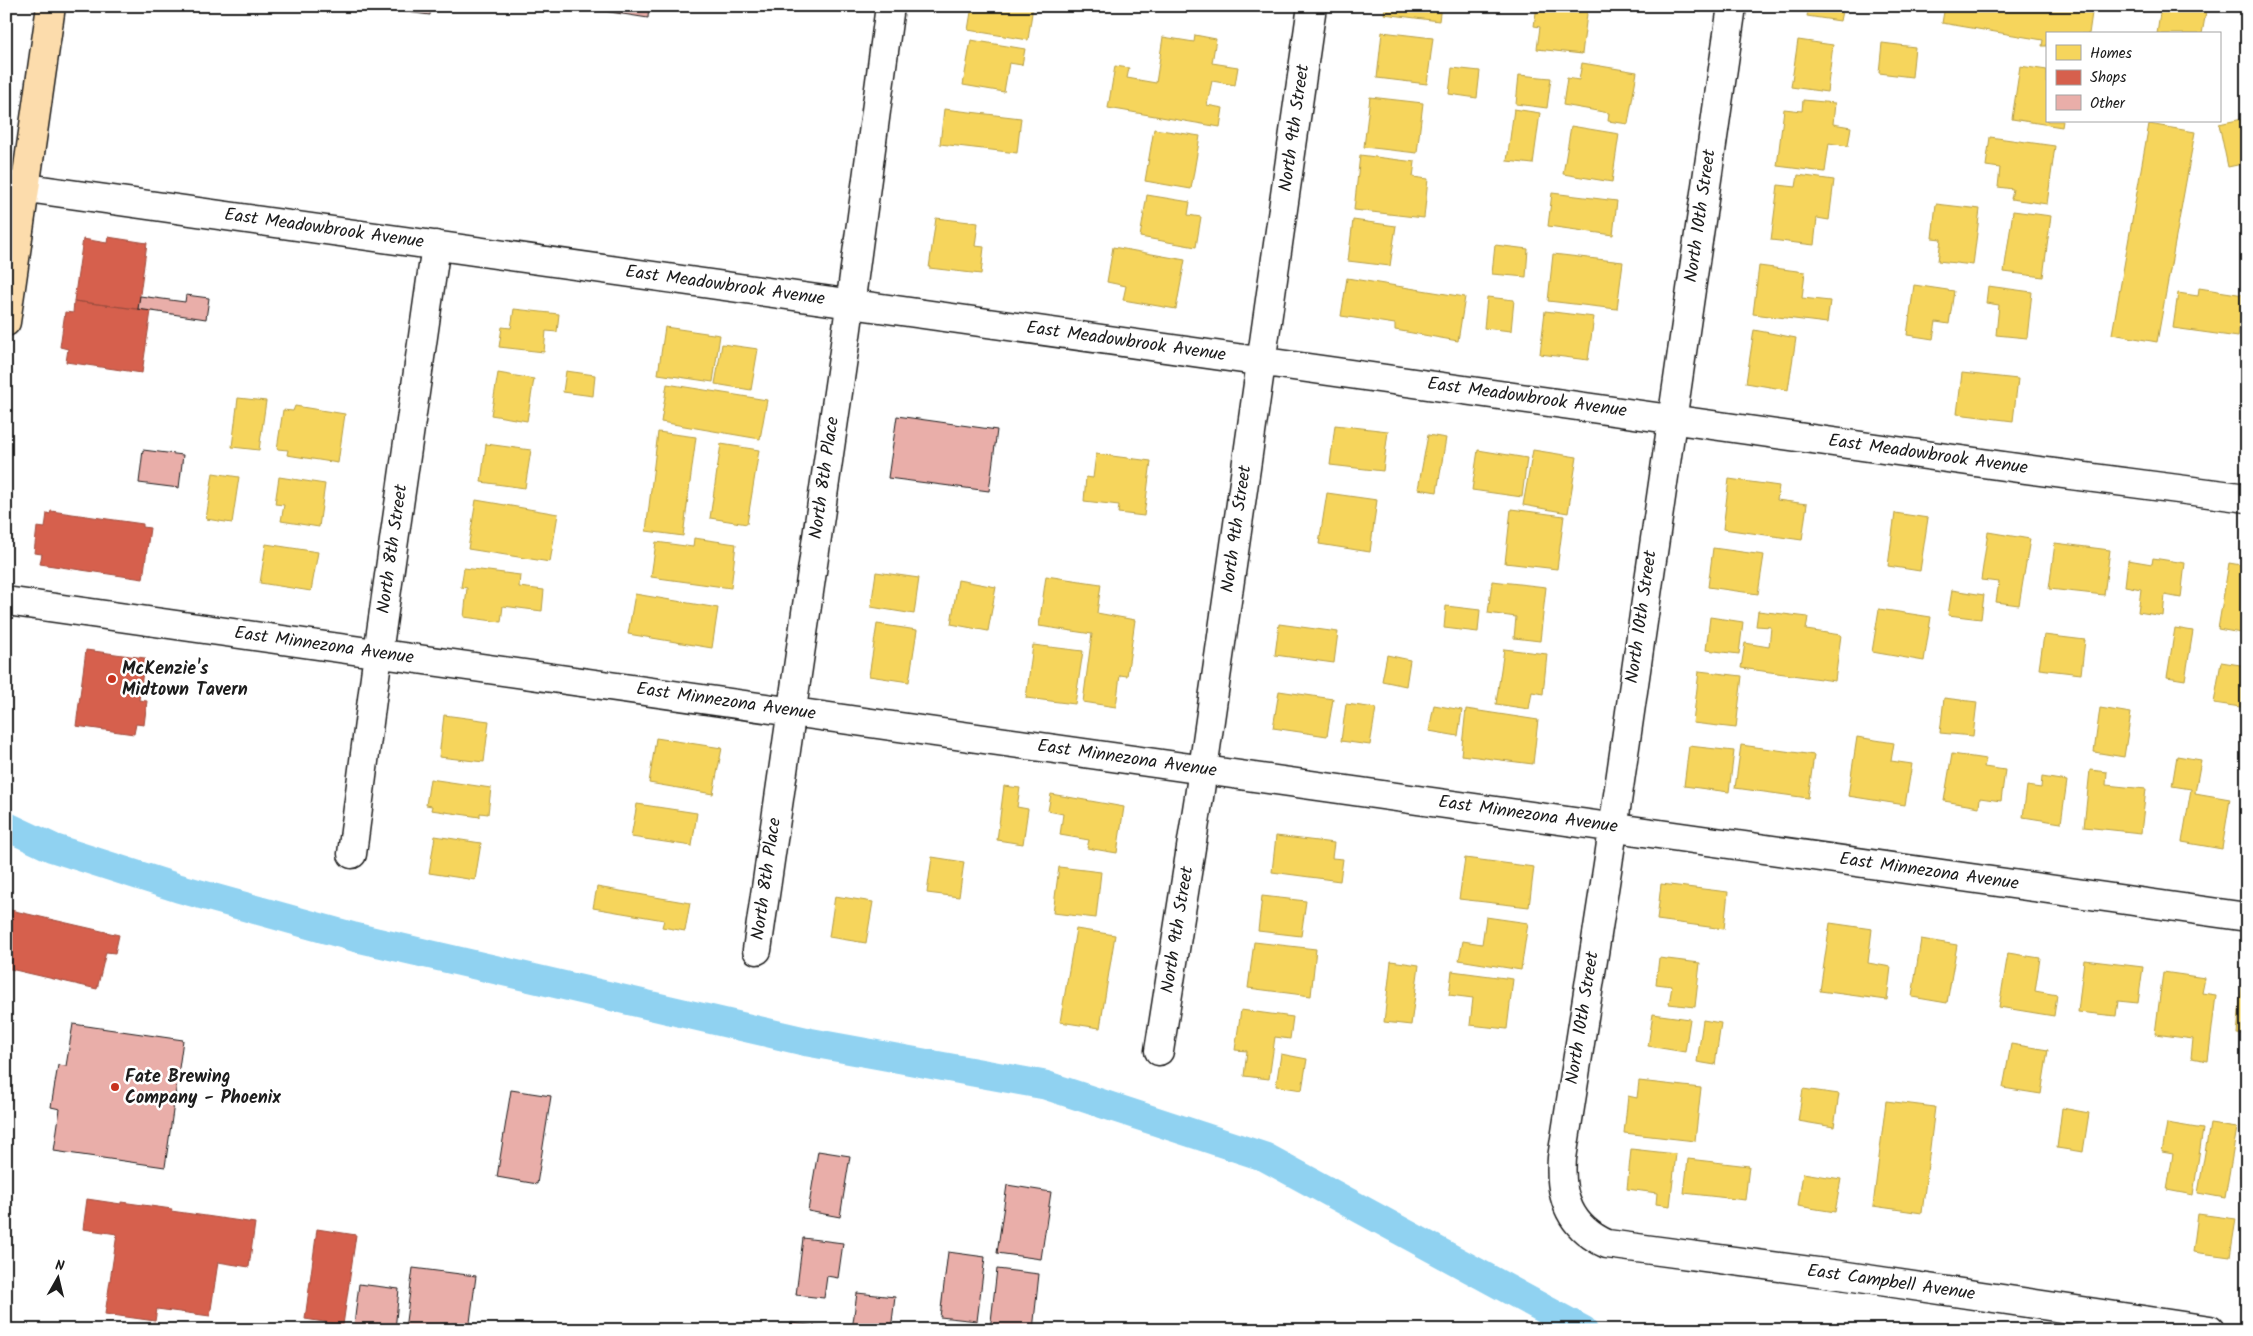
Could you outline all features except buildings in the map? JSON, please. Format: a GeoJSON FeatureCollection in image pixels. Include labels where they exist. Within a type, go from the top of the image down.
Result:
{"type":"FeatureCollection","features":[{"type":"Feature","properties":{"kind":"main road"},"geometry":{"type":"LineString","coordinates":[[6,322],[16,186],[51,6]]}},
{"type":"Feature","properties":{"kind":"street","name":"North 8th Place"},"geometry":{"type":"LineString","coordinates":[[757,950],[850,304],[890,6]]}},
{"type":"Feature","properties":{"kind":"street","name":"North 9th Street"},"geometry":{"type":"LineString","coordinates":[[1159,1051],[1203,770],[1312,6]]}},
{"type":"Feature","properties":{"kind":"street","name":"North 10th Street"},"geometry":{"type":"LineString","coordinates":[[1578,1224],[1565,1200],[1561,1175],[1562,1158],[1732,6]]}},
{"type":"Feature","properties":{"kind":"street","name":"East Meadowbrook Avenue"},"geometry":{"type":"LineString","coordinates":[[16,186],[391,240],[436,244],[850,304],[2247,498]]}},
{"type":"Feature","properties":{"kind":"street","name":"North 8th Street"},"geometry":{"type":"LineString","coordinates":[[352,854],[378,653],[436,244]]}},
{"type":"Feature","properties":{"kind":"street","name":"East Minnezona Avenue"},"geometry":{"type":"LineString","coordinates":[[6,601],[2247,917]]}},
{"type":"Feature","properties":{"kind":"street","name":"East Campbell Avenue"},"geometry":{"type":"LineString","coordinates":[[1578,1224],[1592,1237],[1606,1244],[1840,1274],[2210,1330]]}},
{"type":"Feature","properties":{"kind":"shaded area"},"geometry":{"type":"Polygon","coordinates":[[[6,6],[14,6],[6,55],[6,6]]]}},
{"type":"Feature","properties":{"kind":"waterway"},"geometry":{"type":"LineString","coordinates":[[6,826],[53,848],[178,888],[354,937],[808,1042],[1045,1085],[1265,1157],[1583,1330]]}},
{"type":"Feature","properties":{"kind":"place","name":"McKenzie's Midtown Tavern"},"geometry":{"type":"Point","coordinates":[112,679]}},
{"type":"Feature","properties":{"kind":"place","name":"Fate Brewing Company - Phoenix"},"geometry":{"type":"Point","coordinates":[115,1087]}}]}
